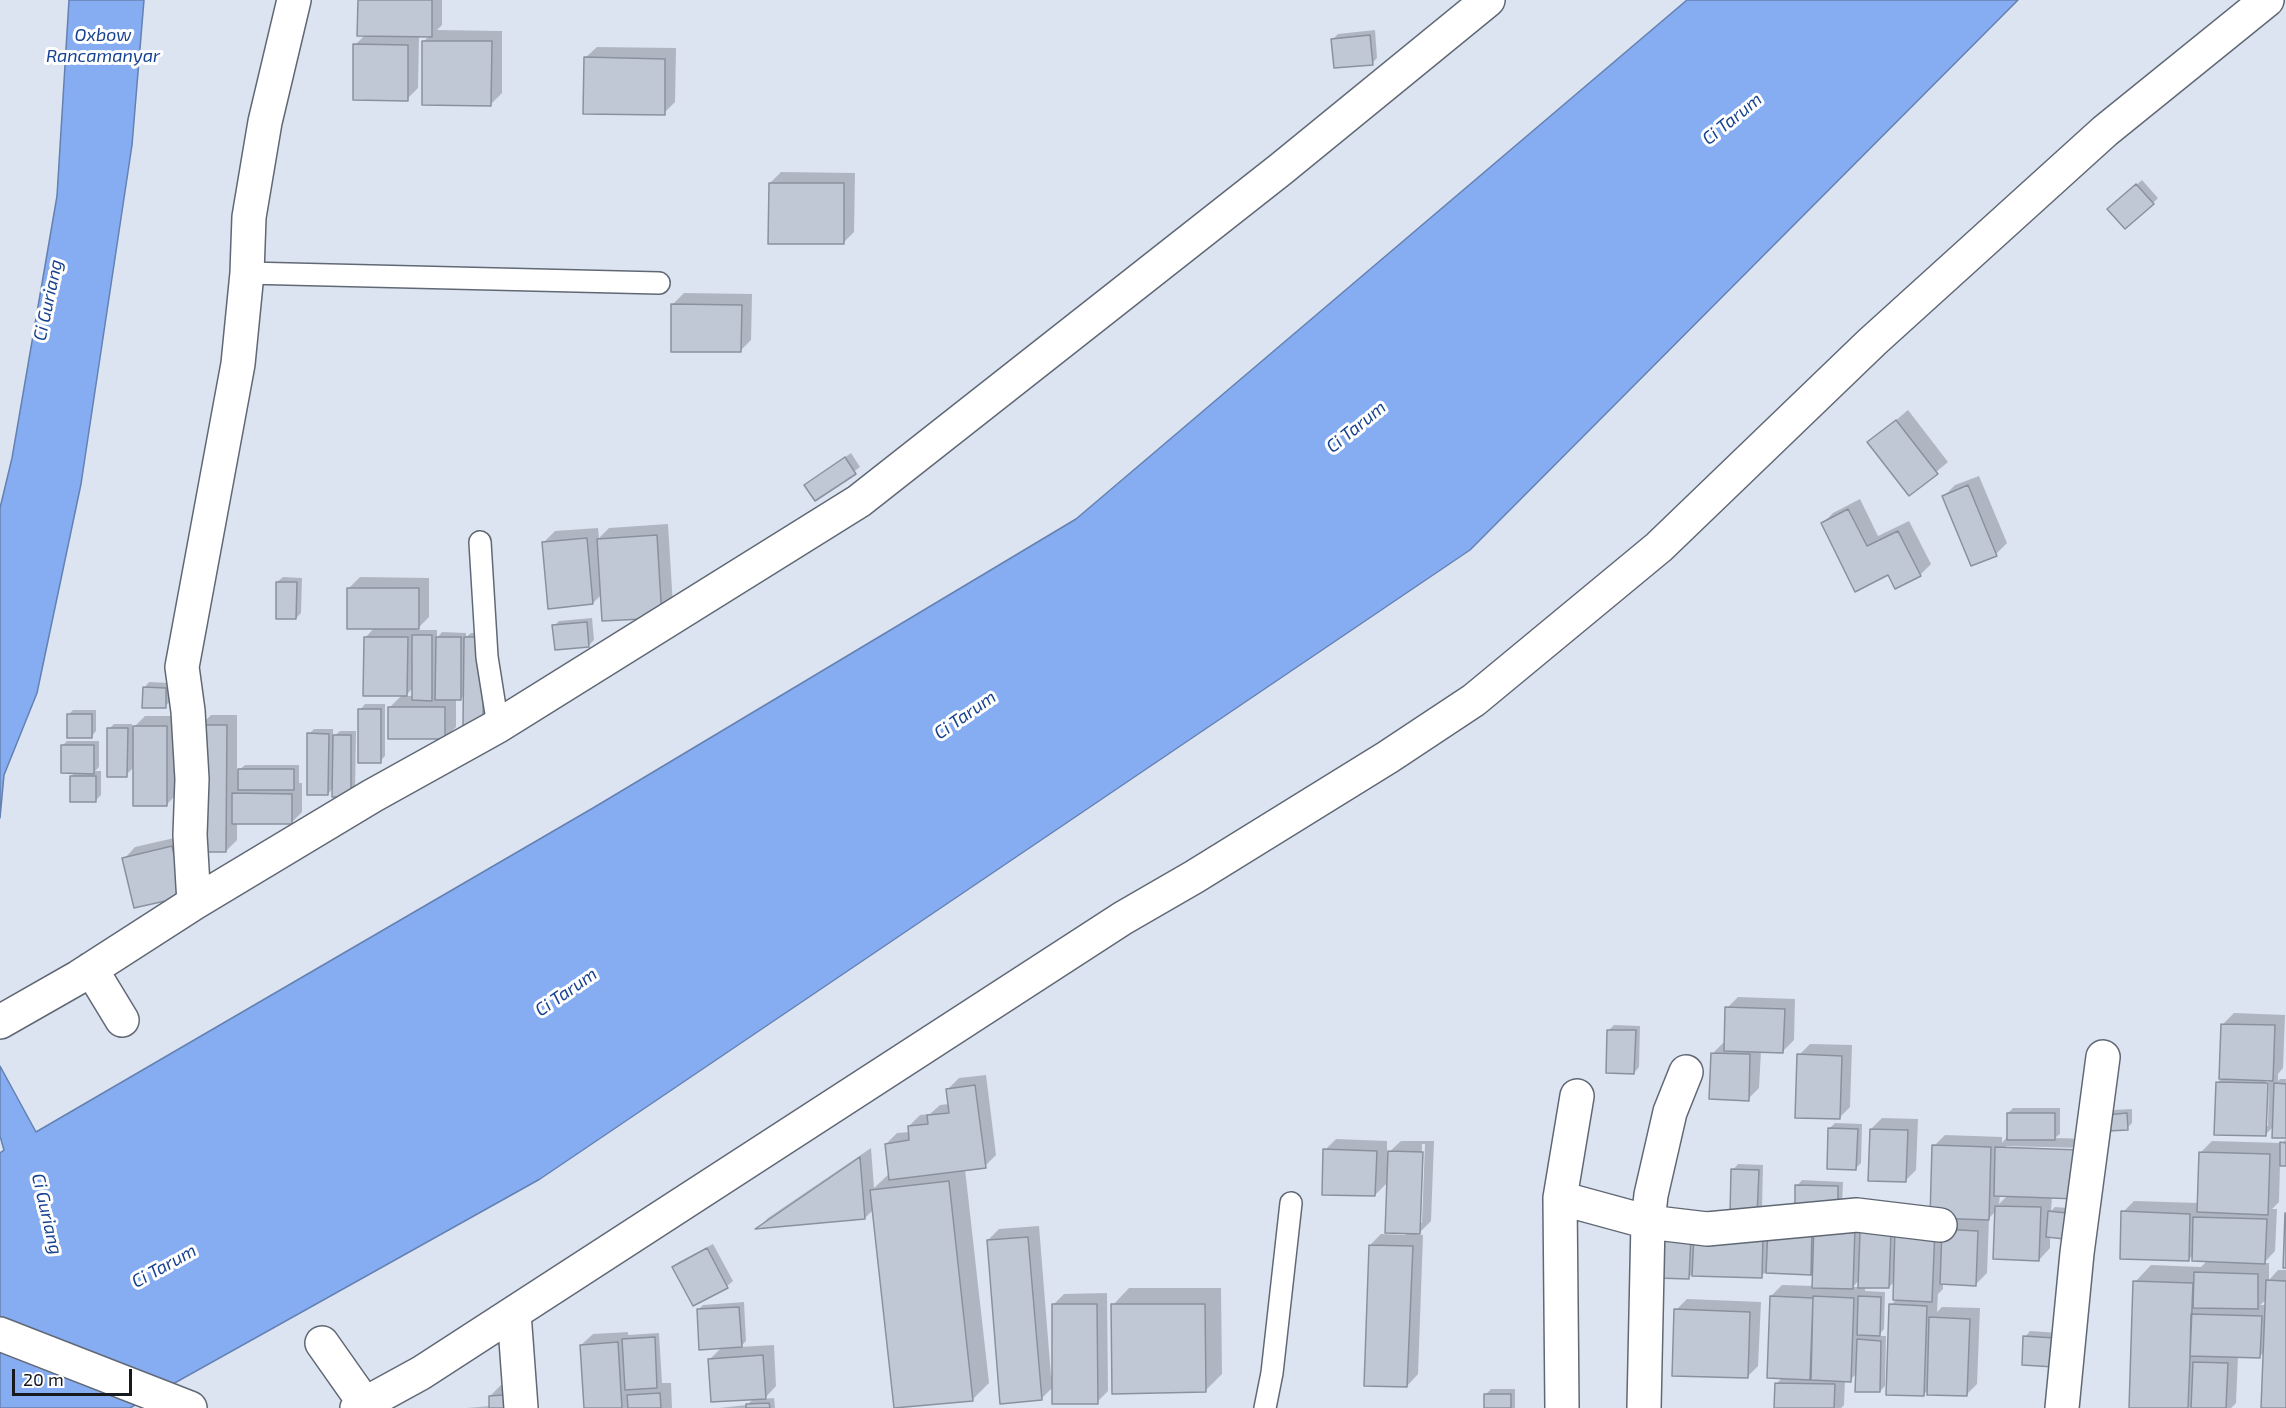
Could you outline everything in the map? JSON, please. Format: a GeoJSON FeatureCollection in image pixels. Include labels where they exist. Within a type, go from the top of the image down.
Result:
{"type":"FeatureCollection","features":[{"type":"Feature","properties":{"kind":"street"},"geometry":{"type":"LineString","coordinates":[[194,903],[190,835],[192,778],[189,711],[182,667],[238,363],[248,273],[249,217],[265,122],[294,0]]}},
{"type":"Feature","properties":{"kind":"street"},"geometry":{"type":"LineString","coordinates":[[0,1022],[91,969],[194,903],[372,796],[498,726],[860,501],[1281,169],[1488,0]]}},
{"type":"Feature","properties":{"kind":"street"},"geometry":{"type":"LineString","coordinates":[[322,1343],[361,1406],[421,1373],[1123,918],[1194,877],[1388,757],[1474,700],[1659,547],[1872,342],[2105,131],[2267,0]]}},
{"type":"Feature","properties":{"kind":"street"},"geometry":{"type":"LineString","coordinates":[[91,969],[122,1020]]}},
{"type":"Feature","properties":{"kind":"street"},"geometry":{"type":"LineString","coordinates":[[2062,1408],[2077,1253],[2103,1057]]}},
{"type":"Feature","properties":{"kind":"street"},"geometry":{"type":"LineString","coordinates":[[1644,1408],[1648,1222],[1651,1196],[1670,1112],[1686,1071]]}},
{"type":"Feature","properties":{"kind":"street"},"geometry":{"type":"LineString","coordinates":[[1562,1408],[1560,1198],[1577,1096]]}},
{"type":"Feature","properties":{"kind":"street"},"geometry":{"type":"LineString","coordinates":[[1560,1198],[1648,1222],[1707,1229],[1857,1215],[1940,1225]]}},
{"type":"Feature","properties":{"kind":"street"},"geometry":{"type":"LineString","coordinates":[[514,1313],[521,1408]]}},
{"type":"Feature","properties":{"kind":"street"},"geometry":{"type":"LineString","coordinates":[[0,1334],[189,1408]]}},
{"type":"Feature","properties":{"kind":"lane"},"geometry":{"type":"LineString","coordinates":[[248,273],[659,283]]}},
{"type":"Feature","properties":{"kind":"lane"},"geometry":{"type":"LineString","coordinates":[[480,542],[487,657],[498,726]]}},
{"type":"Feature","properties":{"kind":"lane"},"geometry":{"type":"LineString","coordinates":[[1265,1408],[1272,1373],[1291,1203]]}},
{"type":"Feature","properties":{"kind":"water","name":"Oxbow Rancamanyar"},"geometry":{"type":"Polygon","coordinates":[[[69,0],[144,0],[132,145],[81,484],[37,693],[4,775],[0,818],[0,508],[12,458],[57,196],[69,0]]]}},
{"type":"Feature","properties":{"kind":"water"},"geometry":{"type":"Polygon","coordinates":[[[1687,0],[2018,0],[1470,550],[540,1179],[130,1408],[0,1408],[0,1153],[4,1150],[0,1136],[0,1066],[36,1132],[593,808],[1076,519],[1687,0]]]}},
{"type":"Feature","properties":{"kind":"building"},"geometry":{"type":"Polygon","coordinates":[[[358,0],[432,0],[432,37],[357,36],[358,0]]]}},
{"type":"Feature","properties":{"kind":"building"},"geometry":{"type":"Polygon","coordinates":[[[1370,35],[1373,65],[1334,68],[1331,39],[1370,35]]]}},
{"type":"Feature","properties":{"kind":"building"},"geometry":{"type":"Polygon","coordinates":[[[422,41],[492,41],[491,106],[422,105],[422,41]]]}},
{"type":"Feature","properties":{"kind":"building"},"geometry":{"type":"Polygon","coordinates":[[[353,44],[408,45],[408,101],[353,100],[353,44]]]}},
{"type":"Feature","properties":{"kind":"building"},"geometry":{"type":"Polygon","coordinates":[[[584,57],[665,59],[665,115],[583,114],[584,57]]]}},
{"type":"Feature","properties":{"kind":"building"},"geometry":{"type":"Polygon","coordinates":[[[769,183],[844,183],[844,244],[768,244],[769,183]]]}},
{"type":"Feature","properties":{"kind":"building"},"geometry":{"type":"Polygon","coordinates":[[[2136,184],[2154,204],[2125,229],[2107,209],[2136,184]]]}},
{"type":"Feature","properties":{"kind":"building"},"geometry":{"type":"Polygon","coordinates":[[[671,304],[742,305],[741,352],[671,352],[671,304]]]}},
{"type":"Feature","properties":{"kind":"building"},"geometry":{"type":"Polygon","coordinates":[[[1896,420],[1938,474],[1909,496],[1867,442],[1896,420]]]}},
{"type":"Feature","properties":{"kind":"building"},"geometry":{"type":"Polygon","coordinates":[[[845,457],[856,474],[815,501],[804,485],[845,457]]]}},
{"type":"Feature","properties":{"kind":"building"},"geometry":{"type":"Polygon","coordinates":[[[1968,485],[1997,556],[1971,566],[1942,496],[1968,485]]]}},
{"type":"Feature","properties":{"kind":"building"},"geometry":{"type":"Polygon","coordinates":[[[1848,509],[1867,546],[1898,531],[1921,576],[1895,589],[1888,575],[1855,592],[1821,523],[1848,509]]]}},
{"type":"Feature","properties":{"kind":"building"},"geometry":{"type":"Polygon","coordinates":[[[657,535],[662,618],[602,621],[597,539],[657,535]]]}},
{"type":"Feature","properties":{"kind":"building"},"geometry":{"type":"Polygon","coordinates":[[[587,538],[593,604],[548,609],[542,542],[587,538]]]}},
{"type":"Feature","properties":{"kind":"building"},"geometry":{"type":"Polygon","coordinates":[[[276,582],[297,582],[296,619],[276,619],[276,582]]]}},
{"type":"Feature","properties":{"kind":"building"},"geometry":{"type":"Polygon","coordinates":[[[347,588],[419,588],[419,629],[347,629],[347,588]]]}},
{"type":"Feature","properties":{"kind":"building"},"geometry":{"type":"Polygon","coordinates":[[[587,622],[589,647],[555,650],[552,625],[587,622]]]}},
{"type":"Feature","properties":{"kind":"building"},"geometry":{"type":"Polygon","coordinates":[[[412,635],[432,635],[432,701],[412,700],[412,635]]]}},
{"type":"Feature","properties":{"kind":"building"},"geometry":{"type":"Polygon","coordinates":[[[364,637],[408,637],[407,696],[363,696],[364,637]]]}},
{"type":"Feature","properties":{"kind":"building"},"geometry":{"type":"Polygon","coordinates":[[[436,637],[461,637],[461,700],[435,700],[436,637]]]}},
{"type":"Feature","properties":{"kind":"building"},"geometry":{"type":"Polygon","coordinates":[[[464,637],[484,637],[483,725],[463,725],[464,637]]]}},
{"type":"Feature","properties":{"kind":"building"},"geometry":{"type":"Polygon","coordinates":[[[143,687],[166,688],[166,708],[142,708],[143,687]]]}},
{"type":"Feature","properties":{"kind":"building"},"geometry":{"type":"Polygon","coordinates":[[[388,707],[445,707],[445,739],[388,739],[388,707]]]}},
{"type":"Feature","properties":{"kind":"building"},"geometry":{"type":"Polygon","coordinates":[[[358,709],[381,709],[381,763],[358,763],[358,709]]]}},
{"type":"Feature","properties":{"kind":"building"},"geometry":{"type":"Polygon","coordinates":[[[67,714],[92,714],[92,738],[67,738],[67,714]]]}},
{"type":"Feature","properties":{"kind":"building"},"geometry":{"type":"Polygon","coordinates":[[[198,725],[227,725],[226,852],[198,852],[198,725]]]}},
{"type":"Feature","properties":{"kind":"building"},"geometry":{"type":"Polygon","coordinates":[[[133,726],[167,726],[167,806],[133,806],[133,726]]]}},
{"type":"Feature","properties":{"kind":"building"},"geometry":{"type":"Polygon","coordinates":[[[107,728],[128,728],[127,777],[107,777],[107,728]]]}},
{"type":"Feature","properties":{"kind":"building"},"geometry":{"type":"Polygon","coordinates":[[[307,733],[329,734],[328,795],[307,795],[307,733]]]}},
{"type":"Feature","properties":{"kind":"building"},"geometry":{"type":"Polygon","coordinates":[[[333,735],[351,735],[351,797],[332,797],[333,735]]]}},
{"type":"Feature","properties":{"kind":"building"},"geometry":{"type":"Polygon","coordinates":[[[61,745],[94,745],[94,774],[61,773],[61,745]]]}},
{"type":"Feature","properties":{"kind":"building"},"geometry":{"type":"Polygon","coordinates":[[[238,769],[294,769],[294,790],[238,790],[238,769]]]}},
{"type":"Feature","properties":{"kind":"building"},"geometry":{"type":"Polygon","coordinates":[[[70,776],[96,776],[96,802],[70,802],[70,776]]]}},
{"type":"Feature","properties":{"kind":"building"},"geometry":{"type":"Polygon","coordinates":[[[232,793],[292,794],[292,824],[232,824],[232,793]]]}},
{"type":"Feature","properties":{"kind":"building"},"geometry":{"type":"Polygon","coordinates":[[[172,846],[183,897],[134,908],[122,858],[172,846]]]}},
{"type":"Feature","properties":{"kind":"building"},"geometry":{"type":"Polygon","coordinates":[[[1725,1007],[1785,1009],[1783,1053],[1724,1051],[1725,1007]]]}},
{"type":"Feature","properties":{"kind":"building"},"geometry":{"type":"Polygon","coordinates":[[[2221,1024],[2275,1025],[2273,1081],[2219,1079],[2221,1024]]]}},
{"type":"Feature","properties":{"kind":"building"},"geometry":{"type":"Polygon","coordinates":[[[1607,1030],[1636,1030],[1634,1074],[1606,1073],[1607,1030]]]}},
{"type":"Feature","properties":{"kind":"building"},"geometry":{"type":"Polygon","coordinates":[[[1711,1053],[1750,1054],[1749,1101],[1709,1099],[1711,1053]]]}},
{"type":"Feature","properties":{"kind":"building"},"geometry":{"type":"Polygon","coordinates":[[[1797,1054],[1842,1056],[1840,1119],[1795,1118],[1797,1054]]]}},
{"type":"Feature","properties":{"kind":"building"},"geometry":{"type":"Polygon","coordinates":[[[2216,1082],[2268,1083],[2266,1136],[2214,1135],[2216,1082]]]}},
{"type":"Feature","properties":{"kind":"building"},"geometry":{"type":"Polygon","coordinates":[[[2274,1083],[2286,1084],[2286,1138],[2272,1138],[2274,1083]]]}},
{"type":"Feature","properties":{"kind":"building"},"geometry":{"type":"Polygon","coordinates":[[[975,1085],[986,1168],[889,1180],[885,1144],[909,1140],[908,1126],[928,1124],[927,1115],[949,1113],[946,1089],[975,1085]]]}},
{"type":"Feature","properties":{"kind":"building"},"geometry":{"type":"Polygon","coordinates":[[[2007,1113],[2055,1113],[2055,1140],[2007,1140],[2007,1113]]]}},
{"type":"Feature","properties":{"kind":"building"},"geometry":{"type":"Polygon","coordinates":[[[2127,1113],[2128,1130],[2107,1131],[2106,1115],[2127,1113]]]}},
{"type":"Feature","properties":{"kind":"building"},"geometry":{"type":"Polygon","coordinates":[[[1828,1128],[1858,1129],[1856,1170],[1827,1169],[1828,1128]]]}},
{"type":"Feature","properties":{"kind":"building"},"geometry":{"type":"Polygon","coordinates":[[[1870,1129],[1908,1130],[1906,1182],[1868,1181],[1870,1129]]]}},
{"type":"Feature","properties":{"kind":"building"},"geometry":{"type":"Polygon","coordinates":[[[2280,1142],[2286,1143],[2286,1166],[2280,1166],[2280,1142]]]}},
{"type":"Feature","properties":{"kind":"building"},"geometry":{"type":"Polygon","coordinates":[[[1932,1145],[1991,1147],[1989,1220],[1930,1218],[1932,1145]]]}},
{"type":"Feature","properties":{"kind":"building"},"geometry":{"type":"Polygon","coordinates":[[[1995,1147],[2080,1150],[2078,1199],[1994,1196],[1995,1147]]]}},
{"type":"Feature","properties":{"kind":"building"},"geometry":{"type":"Polygon","coordinates":[[[1323,1149],[1377,1151],[1375,1196],[1322,1195],[1323,1149]]]}},
{"type":"Feature","properties":{"kind":"building"},"geometry":{"type":"Polygon","coordinates":[[[1388,1151],[1423,1152],[1420,1234],[1385,1233],[1388,1151]]]}},
{"type":"Feature","properties":{"kind":"building"},"geometry":{"type":"Polygon","coordinates":[[[2199,1152],[2270,1154],[2268,1215],[2197,1212],[2199,1152]]]}},
{"type":"Feature","properties":{"kind":"building"},"geometry":{"type":"Polygon","coordinates":[[[860,1157],[865,1219],[755,1229],[860,1157]]]}},
{"type":"Feature","properties":{"kind":"building"},"geometry":{"type":"Polygon","coordinates":[[[1731,1169],[1759,1170],[1757,1216],[1730,1215],[1731,1169]]]}},
{"type":"Feature","properties":{"kind":"building"},"geometry":{"type":"Polygon","coordinates":[[[949,1181],[973,1401],[894,1408],[870,1190],[949,1181]]]}},
{"type":"Feature","properties":{"kind":"building"},"geometry":{"type":"Polygon","coordinates":[[[1795,1185],[1838,1186],[1838,1211],[1795,1210],[1795,1185]]]}},
{"type":"Feature","properties":{"kind":"building"},"geometry":{"type":"Polygon","coordinates":[[[1995,1206],[2041,1207],[2039,1261],[1993,1259],[1995,1206]]]}},
{"type":"Feature","properties":{"kind":"building"},"geometry":{"type":"Polygon","coordinates":[[[2048,1211],[2076,1214],[2074,1240],[2046,1237],[2048,1211]]]}},
{"type":"Feature","properties":{"kind":"building"},"geometry":{"type":"Polygon","coordinates":[[[2121,1211],[2190,1214],[2189,1261],[2120,1259],[2121,1211]]]}},
{"type":"Feature","properties":{"kind":"building"},"geometry":{"type":"Polygon","coordinates":[[[2285,1213],[2286,1268],[2283,1268],[2285,1213]]]}},
{"type":"Feature","properties":{"kind":"building"},"geometry":{"type":"Polygon","coordinates":[[[2193,1217],[2267,1219],[2265,1264],[2192,1261],[2193,1217]]]}},
{"type":"Feature","properties":{"kind":"building"},"geometry":{"type":"Polygon","coordinates":[[[1814,1225],[1855,1227],[1853,1289],[1812,1288],[1814,1225]]]}},
{"type":"Feature","properties":{"kind":"building"},"geometry":{"type":"Polygon","coordinates":[[[1768,1227],[1812,1229],[1811,1275],[1766,1273],[1768,1227]]]}},
{"type":"Feature","properties":{"kind":"building"},"geometry":{"type":"Polygon","coordinates":[[[1895,1227],[1935,1229],[1932,1302],[1893,1300],[1895,1227]]]}},
{"type":"Feature","properties":{"kind":"building"},"geometry":{"type":"Polygon","coordinates":[[[1942,1229],[1978,1231],[1976,1286],[1940,1284],[1942,1229]]]}},
{"type":"Feature","properties":{"kind":"building"},"geometry":{"type":"Polygon","coordinates":[[[1860,1231],[1891,1232],[1889,1288],[1858,1288],[1860,1231]]]}},
{"type":"Feature","properties":{"kind":"building"},"geometry":{"type":"Polygon","coordinates":[[[1694,1234],[1763,1237],[1762,1278],[1692,1276],[1694,1234]]]}},
{"type":"Feature","properties":{"kind":"building"},"geometry":{"type":"Polygon","coordinates":[[[1658,1235],[1691,1236],[1689,1279],[1656,1278],[1658,1235]]]}},
{"type":"Feature","properties":{"kind":"building"},"geometry":{"type":"Polygon","coordinates":[[[1028,1237],[1042,1400],[1000,1404],[987,1240],[1028,1237]]]}},
{"type":"Feature","properties":{"kind":"building"},"geometry":{"type":"Polygon","coordinates":[[[1369,1245],[1413,1246],[1407,1387],[1364,1386],[1369,1245]]]}},
{"type":"Feature","properties":{"kind":"building"},"geometry":{"type":"Polygon","coordinates":[[[707,1248],[728,1288],[693,1306],[672,1267],[707,1248]]]}},
{"type":"Feature","properties":{"kind":"building"},"geometry":{"type":"Polygon","coordinates":[[[2194,1272],[2258,1274],[2258,1309],[2193,1308],[2194,1272]]]}},
{"type":"Feature","properties":{"kind":"building"},"geometry":{"type":"Polygon","coordinates":[[[2266,1280],[2286,1281],[2286,1408],[2261,1408],[2266,1280]]]}},
{"type":"Feature","properties":{"kind":"building"},"geometry":{"type":"Polygon","coordinates":[[[2133,1281],[2193,1283],[2188,1408],[2129,1408],[2133,1281]]]}},
{"type":"Feature","properties":{"kind":"building"},"geometry":{"type":"Polygon","coordinates":[[[1770,1296],[1813,1298],[1810,1380],[1767,1378],[1770,1296]]]}},
{"type":"Feature","properties":{"kind":"building"},"geometry":{"type":"Polygon","coordinates":[[[1813,1296],[1854,1298],[1851,1382],[1811,1380],[1813,1296]]]}},
{"type":"Feature","properties":{"kind":"building"},"geometry":{"type":"Polygon","coordinates":[[[1858,1296],[1881,1297],[1880,1336],[1857,1335],[1858,1296]]]}},
{"type":"Feature","properties":{"kind":"building"},"geometry":{"type":"Polygon","coordinates":[[[1052,1304],[1097,1304],[1098,1404],[1052,1404],[1052,1304]]]}},
{"type":"Feature","properties":{"kind":"building"},"geometry":{"type":"Polygon","coordinates":[[[1111,1304],[1205,1304],[1206,1392],[1112,1394],[1111,1304]]]}},
{"type":"Feature","properties":{"kind":"building"},"geometry":{"type":"Polygon","coordinates":[[[1889,1304],[1927,1306],[1924,1396],[1886,1395],[1889,1304]]]}},
{"type":"Feature","properties":{"kind":"building"},"geometry":{"type":"Polygon","coordinates":[[[739,1307],[742,1347],[699,1350],[697,1309],[739,1307]]]}},
{"type":"Feature","properties":{"kind":"building"},"geometry":{"type":"Polygon","coordinates":[[[1674,1309],[1750,1312],[1748,1378],[1672,1376],[1674,1309]]]}},
{"type":"Feature","properties":{"kind":"building"},"geometry":{"type":"Polygon","coordinates":[[[2191,1314],[2262,1316],[2260,1358],[2190,1356],[2191,1314]]]}},
{"type":"Feature","properties":{"kind":"building"},"geometry":{"type":"Polygon","coordinates":[[[1929,1317],[1970,1319],[1967,1396],[1927,1395],[1929,1317]]]}},
{"type":"Feature","properties":{"kind":"building"},"geometry":{"type":"Polygon","coordinates":[[[2023,1336],[2055,1338],[2054,1367],[2022,1365],[2023,1336]]]}},
{"type":"Feature","properties":{"kind":"building"},"geometry":{"type":"Polygon","coordinates":[[[655,1337],[657,1388],[625,1390],[622,1339],[655,1337]]]}},
{"type":"Feature","properties":{"kind":"building"},"geometry":{"type":"Polygon","coordinates":[[[1857,1339],[1881,1341],[1880,1392],[1855,1392],[1857,1339]]]}},
{"type":"Feature","properties":{"kind":"building"},"geometry":{"type":"Polygon","coordinates":[[[618,1342],[622,1408],[584,1408],[580,1345],[618,1342]]]}},
{"type":"Feature","properties":{"kind":"building"},"geometry":{"type":"Polygon","coordinates":[[[763,1355],[766,1399],[711,1402],[708,1359],[763,1355]]]}},
{"type":"Feature","properties":{"kind":"building"},"geometry":{"type":"Polygon","coordinates":[[[2193,1362],[2228,1363],[2226,1408],[2191,1408],[2193,1362]]]}},
{"type":"Feature","properties":{"kind":"building"},"geometry":{"type":"Polygon","coordinates":[[[1775,1383],[1835,1384],[1834,1408],[1774,1408],[1775,1383]]]}},
{"type":"Feature","properties":{"kind":"building"},"geometry":{"type":"Polygon","coordinates":[[[660,1393],[661,1408],[628,1408],[627,1395],[660,1393]]]}},
{"type":"Feature","properties":{"kind":"building"},"geometry":{"type":"Polygon","coordinates":[[[516,1394],[517,1408],[489,1408],[489,1396],[516,1394]]]}},
{"type":"Feature","properties":{"kind":"building"},"geometry":{"type":"Polygon","coordinates":[[[1484,1394],[1511,1394],[1511,1408],[1484,1408],[1484,1394]]]}},
{"type":"Feature","properties":{"kind":"building"},"geometry":{"type":"Polygon","coordinates":[[[769,1403],[770,1408],[746,1408],[746,1404],[769,1403]]]}},
{"type":"Feature","properties":{"kind":"water label","name":"Ci Tarum"},"geometry":{"type":"Point","coordinates":[1732,119]}},
{"type":"Feature","properties":{"kind":"water label","name":"Ci Guriang"},"geometry":{"type":"Point","coordinates":[48,300]}},
{"type":"Feature","properties":{"kind":"water label","name":"Ci Tarum"},"geometry":{"type":"Point","coordinates":[1356,427]}},
{"type":"Feature","properties":{"kind":"water label","name":"Ci Tarum"},"geometry":{"type":"Point","coordinates":[965,715]}},
{"type":"Feature","properties":{"kind":"water label","name":"Ci Tarum"},"geometry":{"type":"Point","coordinates":[566,992]}},
{"type":"Feature","properties":{"kind":"water label","name":"Ci Guriang"},"geometry":{"type":"Point","coordinates":[47,1214]}},
{"type":"Feature","properties":{"kind":"water label","name":"Ci Tarum"},"geometry":{"type":"Point","coordinates":[164,1266]}}]}
